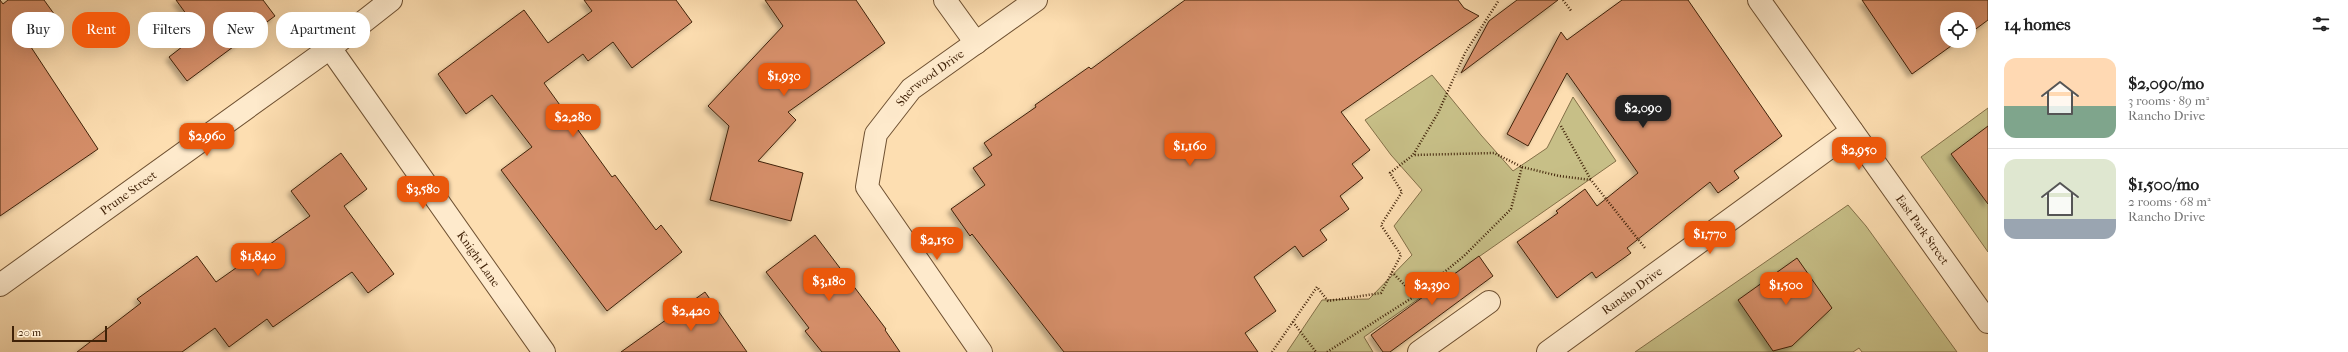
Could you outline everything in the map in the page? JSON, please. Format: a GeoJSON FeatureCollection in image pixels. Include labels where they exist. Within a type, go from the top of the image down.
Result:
{"type":"FeatureCollection","features":[{"type":"Feature","properties":{"kind":"street","name":"Prune Street"},"geometry":{"type":"LineString","coordinates":[[370,17],[392,0]]}},
{"type":"Feature","properties":{"kind":"street"},"geometry":{"type":"LineString","coordinates":[[945,0],[976,42]]}},
{"type":"Feature","properties":{"kind":"street","name":"Sherwood Drive"},"geometry":{"type":"LineString","coordinates":[[981,352],[867,187],[876,134],[911,89],[1036,0]]}},
{"type":"Feature","properties":{"kind":"street","name":"East Park Street"},"geometry":{"type":"LineString","coordinates":[[1759,0],[1988,322]]}},
{"type":"Feature","properties":{"kind":"street","name":"Prune Street"},"geometry":{"type":"LineString","coordinates":[[0,285],[330,48]]}},
{"type":"Feature","properties":{"kind":"street","name":"Knight Lane"},"geometry":{"type":"LineString","coordinates":[[330,48],[544,352]]}},
{"type":"Feature","properties":{"kind":"street","name":"Rancho Drive"},"geometry":{"type":"LineString","coordinates":[[1548,352],[1852,131]]}},
{"type":"Feature","properties":{"kind":"street"},"geometry":{"type":"LineString","coordinates":[[1419,352],[1488,302]]}},
{"type":"Feature","properties":{"kind":"path"},"geometry":{"type":"LineString","coordinates":[[1272,352],[1317,287],[1328,301],[1381,293],[1401,255],[1381,225],[1402,192],[1390,173],[1413,155],[1438,113],[1465,54],[1500,0]]}},
{"type":"Feature","properties":{"kind":"path"},"geometry":{"type":"LineString","coordinates":[[1563,0],[1572,12]]}},
{"type":"Feature","properties":{"kind":"path"},"geometry":{"type":"LineString","coordinates":[[1561,126],[1591,180],[1661,270]]}},
{"type":"Feature","properties":{"kind":"path"},"geometry":{"type":"LineString","coordinates":[[1413,155],[1494,153],[1522,167],[1559,176],[1591,180]]}},
{"type":"Feature","properties":{"kind":"path"},"geometry":{"type":"LineString","coordinates":[[1327,352],[1415,296],[1464,256],[1511,209],[1522,167]]}},
{"type":"Feature","properties":{"kind":"path"},"geometry":{"type":"LineString","coordinates":[[1392,272],[1415,296]]}},
{"type":"Feature","properties":{"kind":"path"},"geometry":{"type":"LineString","coordinates":[[1293,322],[1316,352]]}},
{"type":"Feature","properties":{"kind":"shaded area"},"geometry":{"type":"Polygon","coordinates":[[[1432,75],[1481,135],[1513,171],[1547,148],[1573,97],[1616,161],[1364,337],[1373,352],[1287,352],[1322,300],[1369,299],[1412,255],[1394,226],[1422,190],[1391,155],[1365,120],[1432,75]]]}},
{"type":"Feature","properties":{"kind":"shaded area"},"geometry":{"type":"Polygon","coordinates":[[[1988,108],[1988,252],[1921,157],[1988,108]]]}},
{"type":"Feature","properties":{"kind":"shaded area"},"geometry":{"type":"Polygon","coordinates":[[[1848,205],[1866,226],[1957,352],[1862,352],[1859,348],[1853,352],[1635,352],[1848,205]]]}},
{"type":"Feature","properties":{"kind":"building"},"geometry":{"type":"Polygon","coordinates":[[[0,0],[3,4],[8,0],[44,0],[53,12],[12,12],[12,48],[32,48],[98,149],[0,216],[0,0]]]}},
{"type":"Feature","properties":{"kind":"building"},"geometry":{"type":"Polygon","coordinates":[[[176,0],[263,0],[275,16],[268,21],[268,12],[213,12],[213,48],[232,48],[187,81],[169,57],[181,48],[205,48],[205,12],[185,12],[176,0]]]}},
{"type":"Feature","properties":{"kind":"building"},"geometry":{"type":"Polygon","coordinates":[[[584,0],[676,0],[692,22],[632,68],[613,42],[588,61],[583,54],[544,83],[612,177],[615,175],[656,230],[661,225],[682,252],[607,311],[501,170],[532,147],[492,95],[466,114],[438,74],[524,10],[548,43],[592,11],[584,0]]]}},
{"type":"Feature","properties":{"kind":"building"},"geometry":{"type":"Polygon","coordinates":[[[765,0],[856,0],[885,43],[788,112],[796,120],[758,161],[803,173],[791,221],[710,200],[729,126],[708,106],[783,26],[765,0]]]}},
{"type":"Feature","properties":{"kind":"building"},"geometry":{"type":"Polygon","coordinates":[[[1185,0],[1458,0],[1464,8],[1479,16],[1341,112],[1370,150],[1352,164],[1363,178],[1340,196],[1349,209],[1320,230],[1327,240],[1303,257],[1295,246],[1254,277],[1276,311],[1245,333],[1258,352],[1064,352],[972,234],[970,236],[951,209],[985,185],[973,168],[992,155],[984,143],[1036,107],[1035,105],[1089,67],[1091,69],[1185,0]]]}},
{"type":"Feature","properties":{"kind":"building"},"geometry":{"type":"Polygon","coordinates":[[[1517,0],[1558,0],[1461,73],[1489,21],[1517,0]]]}},
{"type":"Feature","properties":{"kind":"building"},"geometry":{"type":"Polygon","coordinates":[[[1622,0],[1688,0],[1782,136],[1734,171],[1739,178],[1718,193],[1710,182],[1627,248],[1631,253],[1596,278],[1592,272],[1557,298],[1517,242],[1558,213],[1556,211],[1585,189],[1597,206],[1638,173],[1567,73],[1528,146],[1507,134],[1561,32],[1567,40],[1622,0]]]}},
{"type":"Feature","properties":{"kind":"building"},"geometry":{"type":"Polygon","coordinates":[[[1862,0],[1988,0],[1988,20],[1976,29],[1976,12],[1940,12],[1940,48],[1948,48],[1912,74],[1862,0]]]}},
{"type":"Feature","properties":{"kind":"building"},"geometry":{"type":"Polygon","coordinates":[[[1988,126],[1988,204],[1951,154],[1988,126]]]}},
{"type":"Feature","properties":{"kind":"building"},"geometry":{"type":"Polygon","coordinates":[[[341,153],[367,189],[344,206],[394,274],[368,293],[352,272],[273,327],[267,319],[229,347],[215,328],[182,352],[77,352],[141,303],[137,299],[197,256],[216,282],[310,216],[291,191],[341,153]]]}},
{"type":"Feature","properties":{"kind":"building"},"geometry":{"type":"Polygon","coordinates":[[[815,235],[886,329],[885,330],[900,352],[822,352],[805,331],[809,328],[766,272],[815,235]]]}},
{"type":"Feature","properties":{"kind":"building"},"geometry":{"type":"Polygon","coordinates":[[[1479,256],[1493,276],[1390,352],[1383,352],[1371,335],[1479,256]]]}},
{"type":"Feature","properties":{"kind":"building"},"geometry":{"type":"Polygon","coordinates":[[[1797,258],[1832,308],[1792,346],[1773,351],[1738,300],[1797,258]]]}},
{"type":"Feature","properties":{"kind":"building"},"geometry":{"type":"Polygon","coordinates":[[[705,292],[747,352],[621,352],[705,292]]]}}]}
